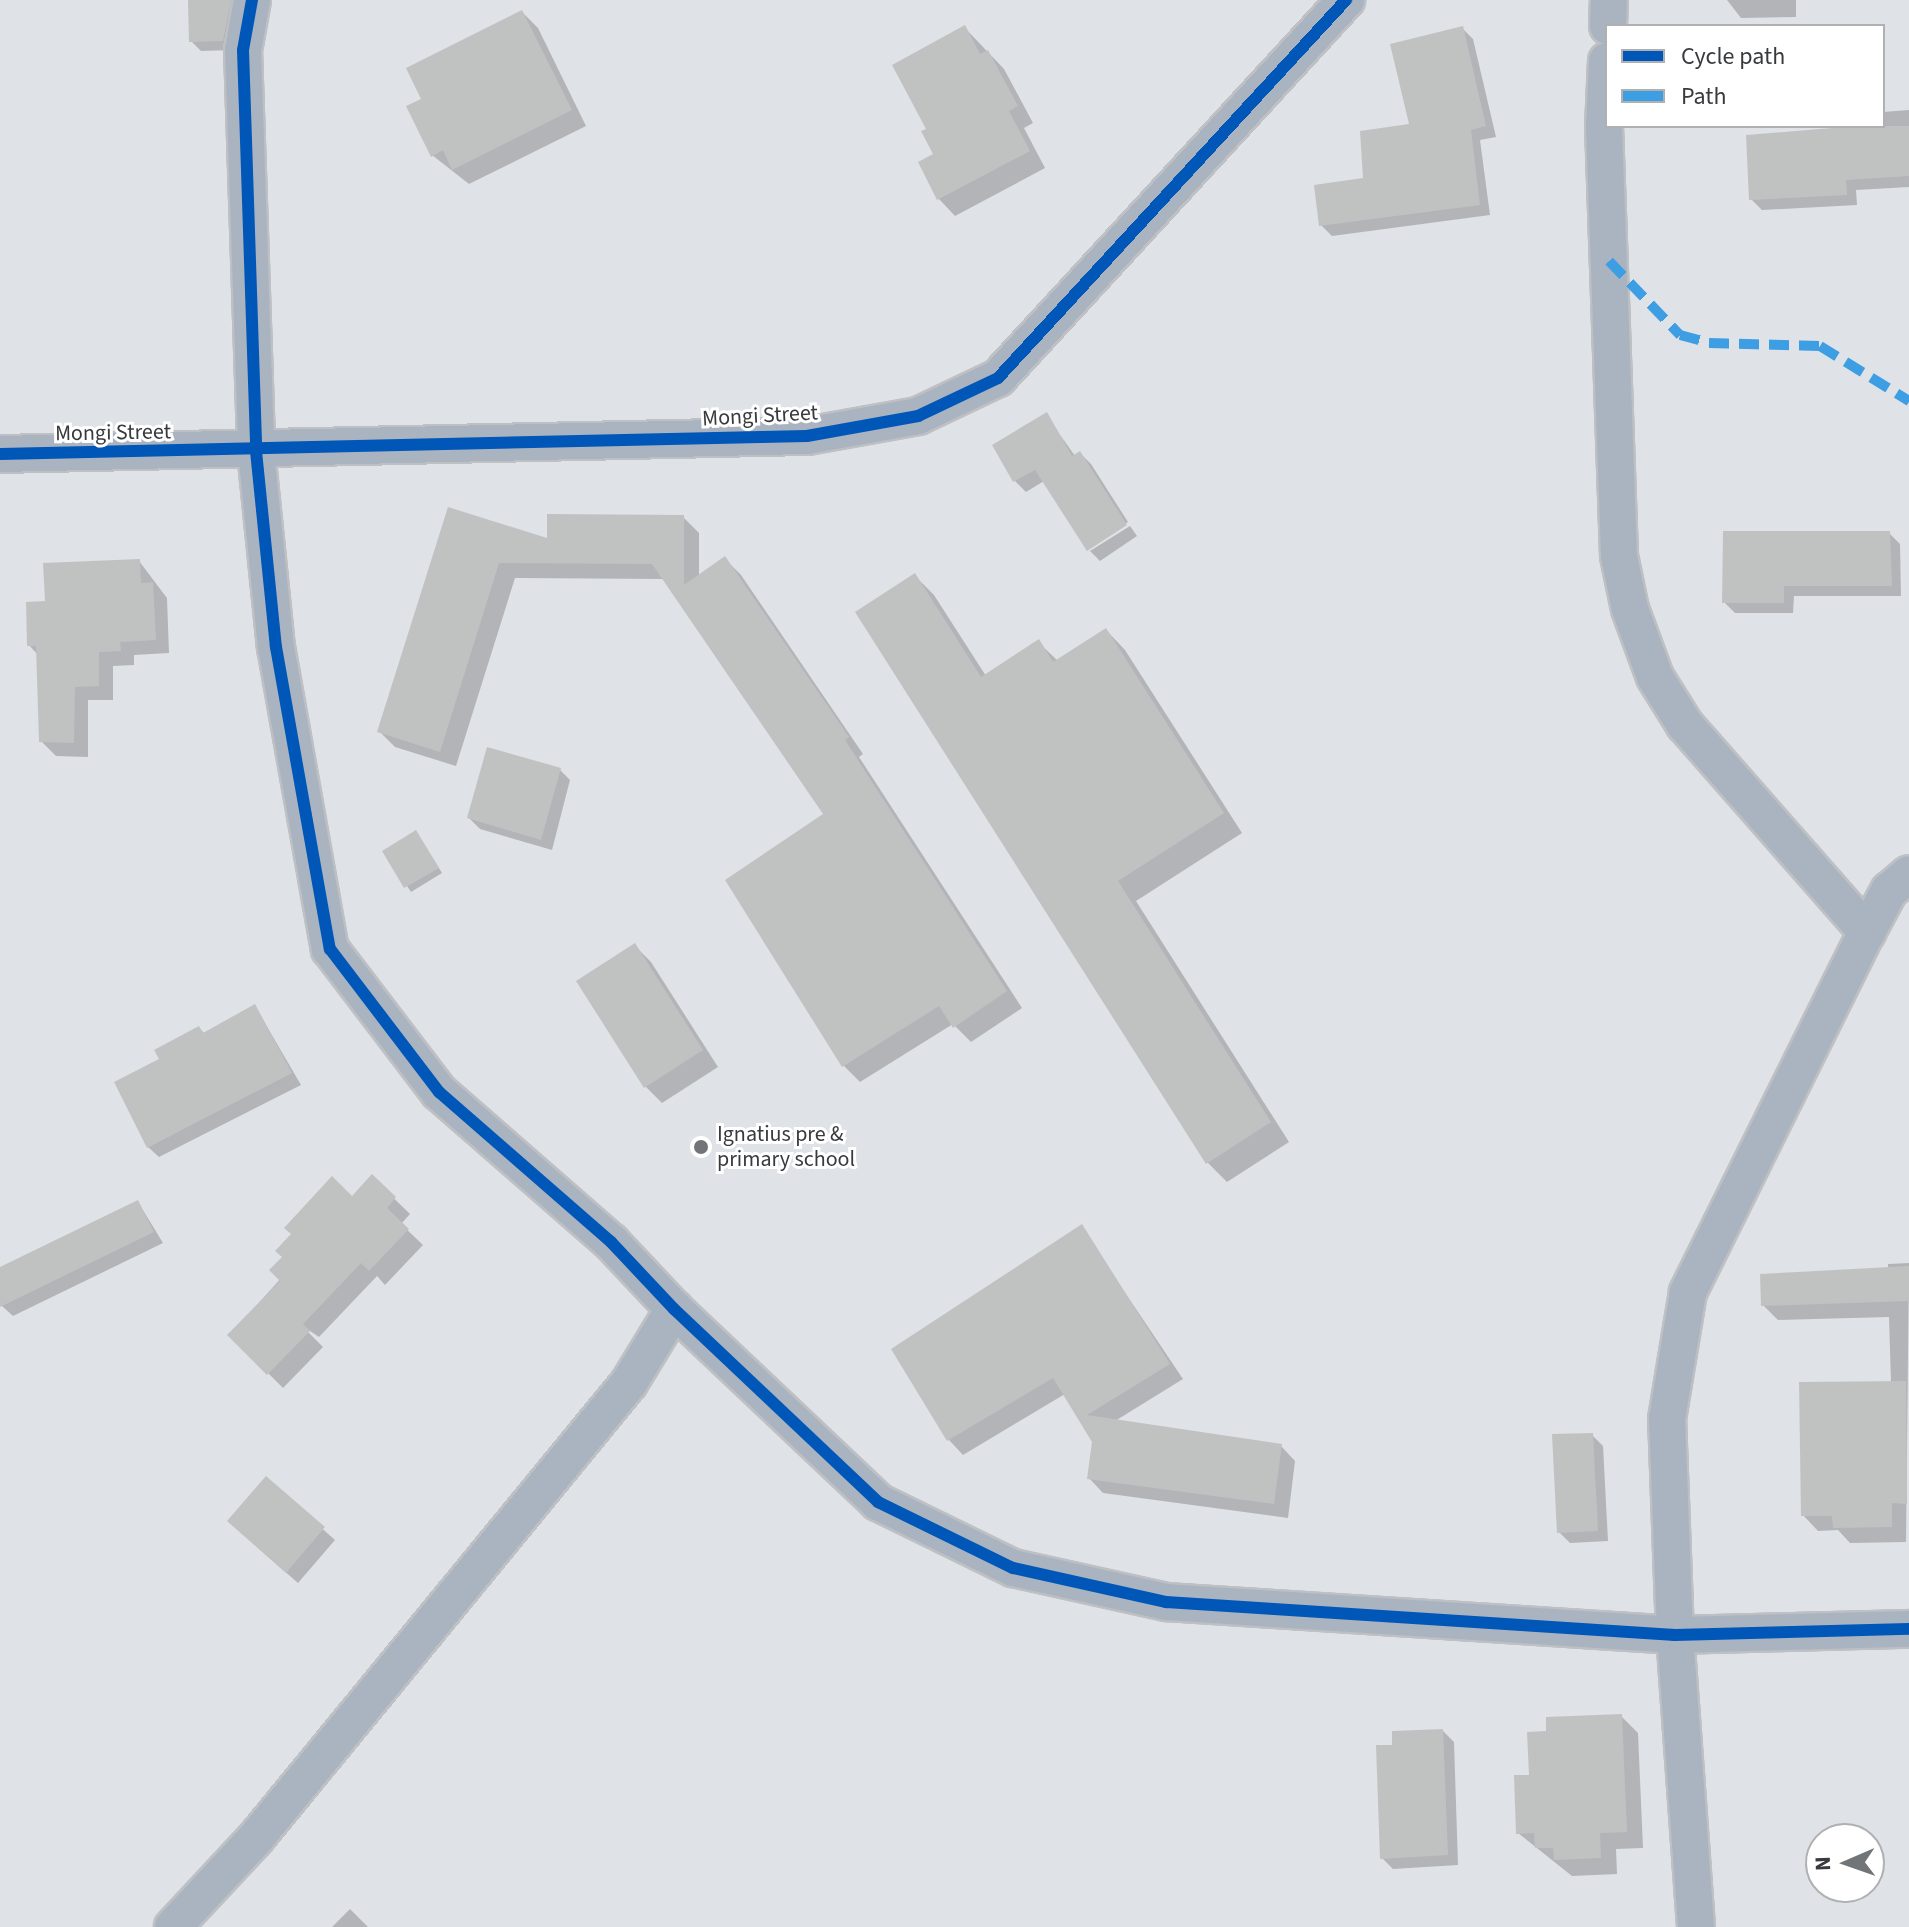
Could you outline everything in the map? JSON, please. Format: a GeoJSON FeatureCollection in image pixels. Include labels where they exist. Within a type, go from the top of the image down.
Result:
{"type":"FeatureCollection","features":[{"type":"Feature","properties":{"kind":"street"},"geometry":{"type":"LineString","coordinates":[[252,0],[243,50],[256,451],[276,647],[330,949],[439,1092],[611,1242],[674,1309],[878,1502],[1013,1568],[1166,1602],[1675,1635],[1909,1629]]}},
{"type":"Feature","properties":{"kind":"street","name":"Mongi Street"},"geometry":{"type":"LineString","coordinates":[[0,454],[256,451],[807,436],[918,416],[998,378],[1346,0]]}},
{"type":"Feature","properties":{"kind":"street"},"geometry":{"type":"LineString","coordinates":[[1608,24],[1609,0]]}},
{"type":"Feature","properties":{"kind":"street"},"geometry":{"type":"LineString","coordinates":[[1605,104],[1619,556],[1630,609],[1655,677],[1685,725],[1867,932]]}},
{"type":"Feature","properties":{"kind":"street"},"geometry":{"type":"LineString","coordinates":[[1696,1927],[1675,1635],[1667,1419],[1688,1292],[1867,932],[1889,891],[1909,874]]}},
{"type":"Feature","properties":{"kind":"street"},"geometry":{"type":"LineString","coordinates":[[173,1927],[256,1838],[629,1383],[674,1309]]}},
{"type":"Feature","properties":{"kind":"building"},"geometry":{"type":"Polygon","coordinates":[[[188,0],[231,0],[223,41],[189,42],[188,0]]]}},
{"type":"Feature","properties":{"kind":"building"},"geometry":{"type":"Polygon","coordinates":[[[522,10],[572,110],[452,170],[443,150],[431,157],[406,106],[421,99],[406,68],[522,10]]]}},
{"type":"Feature","properties":{"kind":"building"},"geometry":{"type":"Polygon","coordinates":[[[965,25],[980,54],[988,50],[1018,106],[1009,111],[1030,151],[937,200],[918,162],[933,154],[921,131],[926,129],[892,65],[965,25]]]}},
{"type":"Feature","properties":{"kind":"building"},"geometry":{"type":"Polygon","coordinates":[[[1463,26],[1486,126],[1471,130],[1480,205],[1319,226],[1314,185],[1363,178],[1360,131],[1409,124],[1390,44],[1463,26]]]}},
{"type":"Feature","properties":{"kind":"building"},"geometry":{"type":"Polygon","coordinates":[[[1909,126],[1909,176],[1846,180],[1847,195],[1749,200],[1746,135],[1909,126]]]}},
{"type":"Feature","properties":{"kind":"building"},"geometry":{"type":"Polygon","coordinates":[[[1047,412],[1072,456],[1080,451],[1127,525],[1087,551],[1035,470],[1013,482],[992,445],[1047,412]]]}},
{"type":"Feature","properties":{"kind":"building"},"geometry":{"type":"Polygon","coordinates":[[[448,507],[547,538],[547,514],[684,515],[684,585],[725,556],[849,737],[845,740],[1007,991],[953,1028],[939,1006],[842,1067],[725,880],[823,814],[652,564],[499,563],[440,752],[377,732],[448,507]]]}},
{"type":"Feature","properties":{"kind":"building"},"geometry":{"type":"Polygon","coordinates":[[[1723,531],[1890,531],[1892,586],[1784,586],[1784,603],[1722,603],[1723,531]]]}},
{"type":"Feature","properties":{"kind":"building"},"geometry":{"type":"Polygon","coordinates":[[[140,559],[141,583],[153,582],[156,640],[120,642],[121,651],[99,652],[99,686],[75,687],[74,743],[39,742],[36,646],[27,646],[26,602],[45,601],[43,563],[140,559]]]}},
{"type":"Feature","properties":{"kind":"building"},"geometry":{"type":"Polygon","coordinates":[[[915,573],[981,677],[1039,639],[1053,662],[1106,628],[1224,813],[1118,881],[1271,1122],[1206,1164],[855,612],[915,573]]]}},
{"type":"Feature","properties":{"kind":"building"},"geometry":{"type":"Polygon","coordinates":[[[487,747],[561,768],[541,840],[467,818],[487,747]]]}},
{"type":"Feature","properties":{"kind":"building"},"geometry":{"type":"Polygon","coordinates":[[[416,830],[439,868],[404,888],[382,851],[416,830]]]}},
{"type":"Feature","properties":{"kind":"building"},"geometry":{"type":"Polygon","coordinates":[[[635,943],[703,1050],[644,1088],[576,981],[635,943]]]}},
{"type":"Feature","properties":{"kind":"building"},"geometry":{"type":"Polygon","coordinates":[[[255,1004],[292,1073],[147,1148],[114,1082],[159,1059],[154,1050],[199,1026],[203,1033],[255,1004]]]}},
{"type":"Feature","properties":{"kind":"building"},"geometry":{"type":"Polygon","coordinates":[[[372,1174],[396,1197],[387,1208],[409,1229],[369,1271],[361,1263],[303,1324],[310,1331],[267,1375],[227,1335],[280,1281],[269,1270],[282,1257],[275,1251],[291,1234],[284,1228],[332,1176],[352,1196],[372,1174]]]}},
{"type":"Feature","properties":{"kind":"building"},"geometry":{"type":"Polygon","coordinates":[[[138,1200],[154,1232],[0,1307],[0,1267],[138,1200]]]}},
{"type":"Feature","properties":{"kind":"building"},"geometry":{"type":"Polygon","coordinates":[[[1082,1224],[1170,1364],[1087,1415],[1282,1444],[1274,1504],[1087,1479],[1092,1442],[1053,1378],[947,1441],[891,1349],[1082,1224]]]}},
{"type":"Feature","properties":{"kind":"building"},"geometry":{"type":"Polygon","coordinates":[[[1909,1266],[1909,1301],[1761,1306],[1760,1274],[1909,1266]]]}},
{"type":"Feature","properties":{"kind":"building"},"geometry":{"type":"Polygon","coordinates":[[[1906,1381],[1907,1504],[1892,1503],[1892,1527],[1833,1528],[1832,1516],[1801,1516],[1799,1382],[1906,1381]]]}},
{"type":"Feature","properties":{"kind":"building"},"geometry":{"type":"Polygon","coordinates":[[[1593,1433],[1598,1531],[1557,1533],[1552,1434],[1593,1433]]]}},
{"type":"Feature","properties":{"kind":"building"},"geometry":{"type":"Polygon","coordinates":[[[266,1476],[325,1527],[286,1573],[227,1521],[266,1476]]]}},
{"type":"Feature","properties":{"kind":"building"},"geometry":{"type":"Polygon","coordinates":[[[1622,1714],[1627,1832],[1600,1833],[1601,1858],[1554,1860],[1553,1848],[1535,1848],[1534,1833],[1516,1834],[1514,1775],[1529,1775],[1527,1732],[1546,1731],[1546,1717],[1622,1714]]]}},
{"type":"Feature","properties":{"kind":"building"},"geometry":{"type":"Polygon","coordinates":[[[1443,1729],[1448,1855],[1380,1859],[1376,1745],[1392,1745],[1392,1731],[1443,1729]]]}},
{"type":"Feature","properties":{"kind":"marked path"},"geometry":{"type":"LineString","coordinates":[[1609,261],[1680,335],[1709,343],[1820,346],[1909,401]]}},
{"type":"Feature","properties":{"kind":"cycle path"},"geometry":{"type":"LineString","coordinates":[[252,0],[243,50],[256,451],[276,647],[330,949],[439,1092],[611,1242],[674,1309],[878,1502],[1013,1568],[1166,1602],[1675,1635],[1909,1629]]}},
{"type":"Feature","properties":{"kind":"cycle path"},"geometry":{"type":"LineString","coordinates":[[0,454],[807,436],[918,416],[998,378],[1346,0]]}},
{"type":"Feature","properties":{"kind":"place","name":"Ignatius pre & primary school"},"geometry":{"type":"Point","coordinates":[701,1147]}}]}
